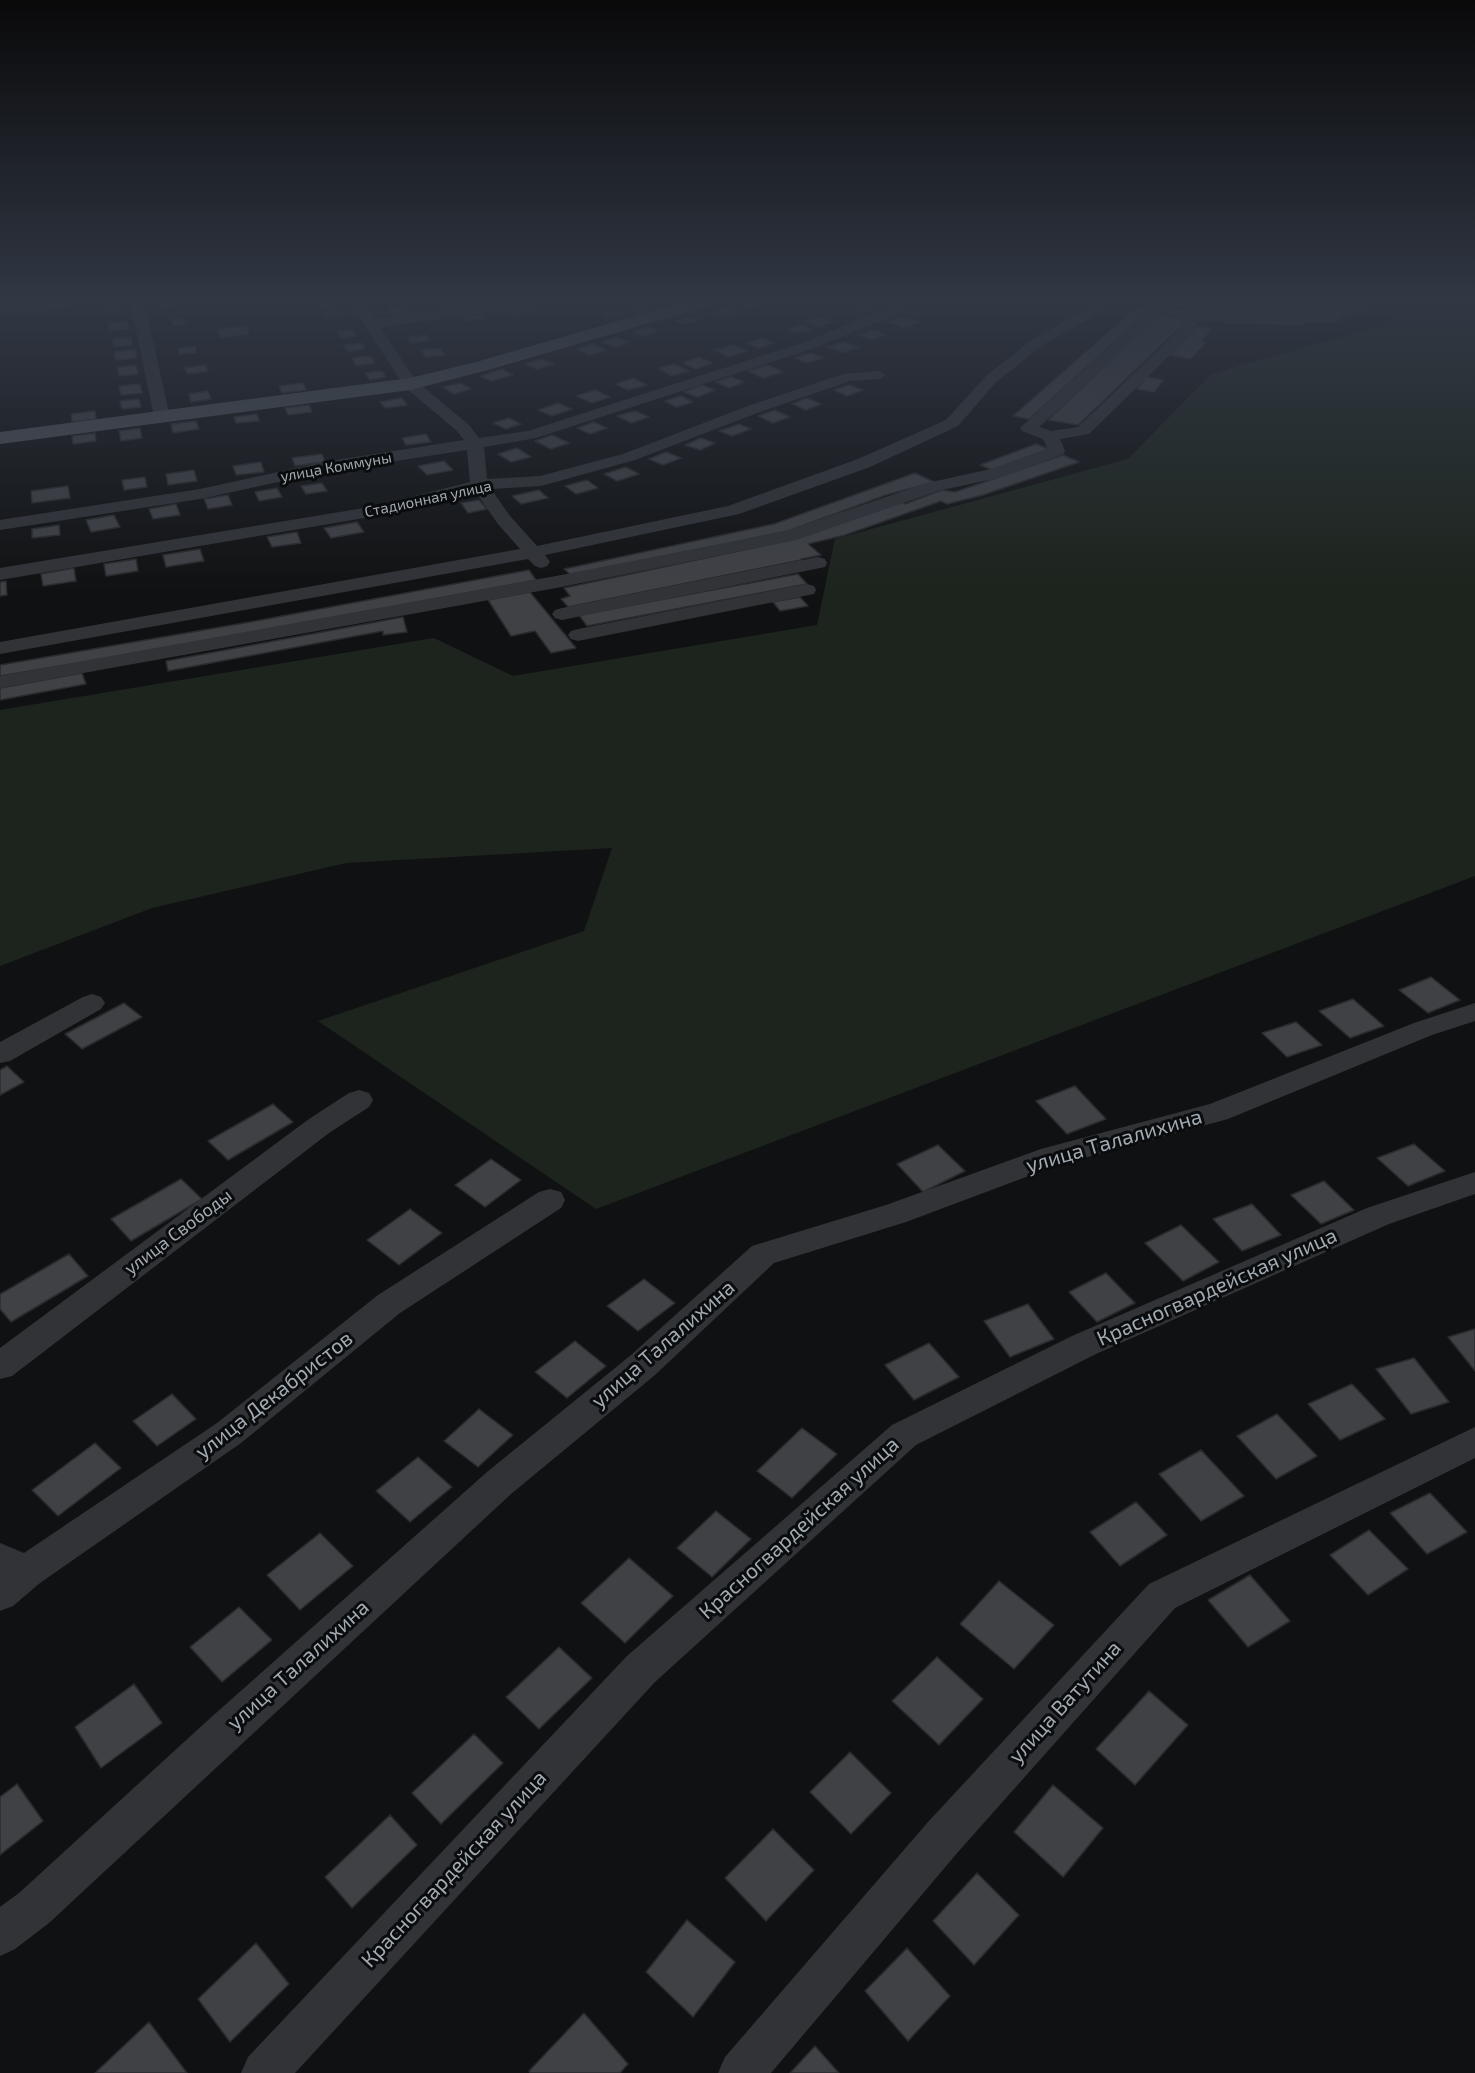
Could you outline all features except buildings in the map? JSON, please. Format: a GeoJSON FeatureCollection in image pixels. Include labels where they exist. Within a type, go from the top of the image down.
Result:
{"type":"FeatureCollection","features":[{"type":"Feature","properties":{"kind":"main road"},"geometry":{"type":"LineString","coordinates":[[0,438],[307,398]]}},
{"type":"Feature","properties":{"kind":"street"},"geometry":{"type":"LineString","coordinates":[[158,398],[162,417]]}},
{"type":"Feature","properties":{"kind":"street"},"geometry":{"type":"LineString","coordinates":[[427,398],[463,428],[475,442],[479,485],[504,520],[534,552],[562,614],[580,638],[807,590]]}},
{"type":"Feature","properties":{"kind":"street","name":"улица Коммуны"},"geometry":{"type":"LineString","coordinates":[[0,525],[200,494],[324,467],[530,435],[646,398]]}},
{"type":"Feature","properties":{"kind":"street","name":"Стадионная улица"},"geometry":{"type":"LineString","coordinates":[[0,574],[376,511],[479,485],[541,481],[629,458],[788,398]]}},
{"type":"Feature","properties":{"kind":"street"},"geometry":{"type":"LineString","coordinates":[[0,648],[534,552],[733,510],[864,463],[952,423],[974,398]]}},
{"type":"Feature","properties":{"kind":"street"},"geometry":{"type":"LineString","coordinates":[[1060,398],[1028,428],[1050,436],[1083,431],[1117,398]]}},
{"type":"Feature","properties":{"kind":"street"},"geometry":{"type":"LineString","coordinates":[[0,682],[548,584],[789,536],[933,488],[996,473],[1057,451],[1050,436]]}},
{"type":"Feature","properties":{"kind":"street"},"geometry":{"type":"LineString","coordinates":[[562,614],[818,563]]}},
{"type":"Feature","properties":{"kind":"street"},"geometry":{"type":"LineString","coordinates":[[0,1054],[92,1003]]}},
{"type":"Feature","properties":{"kind":"street","name":"улица Талалихина"},"geometry":{"type":"LineString","coordinates":[[0,1934],[34,1908],[499,1483],[643,1365],[763,1254],[895,1214],[1051,1156],[1218,1112],[1423,1029],[1475,1012]]}},
{"type":"Feature","properties":{"kind":"street","name":"улица Свободы"},"geometry":{"type":"LineString","coordinates":[[0,1366],[319,1126],[359,1100]]}},
{"type":"Feature","properties":{"kind":"street","name":"Красногвардейская улица"},"geometry":{"type":"LineString","coordinates":[[264,2073],[641,1669],[904,1435],[1084,1346],[1377,1216],[1475,1183]]}},
{"type":"Feature","properties":{"kind":"street","name":"улица Декабристов"},"geometry":{"type":"LineString","coordinates":[[0,1594],[14,1566],[229,1433],[389,1304],[550,1200]]}},
{"type":"Feature","properties":{"kind":"street","name":"улица Ватутина"},"geometry":{"type":"LineString","coordinates":[[741,2073],[943,1837],[1162,1596],[1475,1442]]}},
{"type":"Feature","properties":{"kind":"shaded area"},"geometry":{"type":"Polygon","coordinates":[[[1188,398],[1475,398],[1475,876],[596,1209],[318,1021],[584,931],[612,848],[346,863],[152,908],[0,966],[0,710],[434,638],[513,676],[817,625],[835,539],[1128,459],[1188,398]]]}}]}
